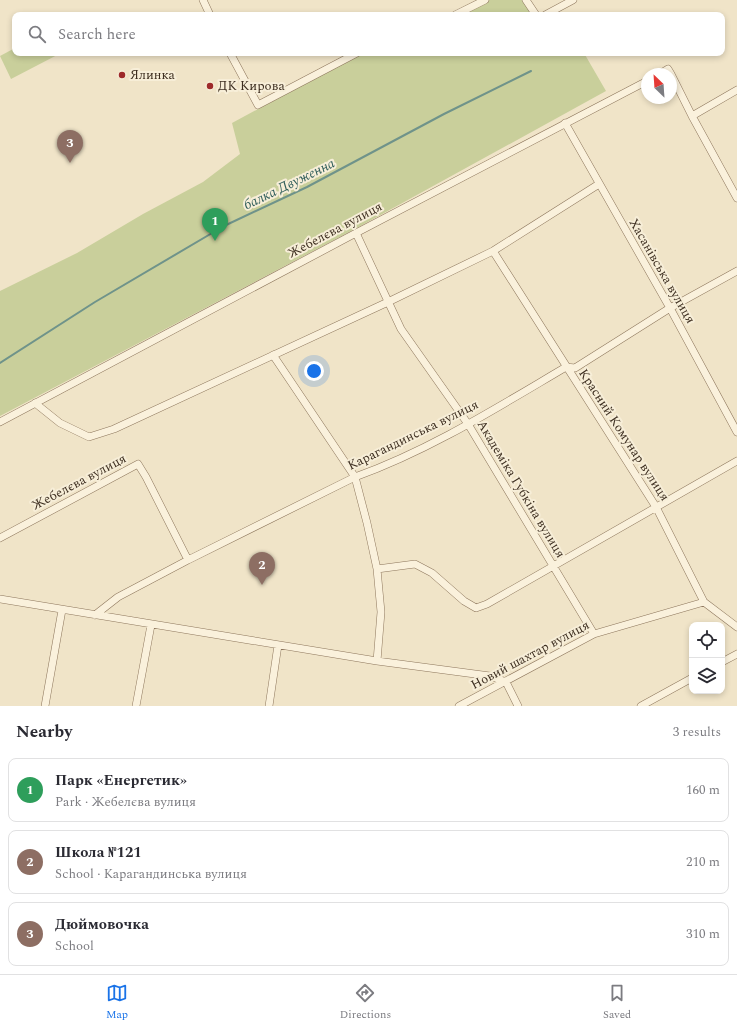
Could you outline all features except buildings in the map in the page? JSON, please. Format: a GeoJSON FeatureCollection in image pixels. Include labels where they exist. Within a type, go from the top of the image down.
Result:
{"type":"FeatureCollection","features":[{"type":"Feature","properties":{"kind":"street"},"geometry":{"type":"LineString","coordinates":[[203,0],[209,12]]}},
{"type":"Feature","properties":{"kind":"street"},"geometry":{"type":"LineString","coordinates":[[461,12],[485,0]]}},
{"type":"Feature","properties":{"kind":"street"},"geometry":{"type":"LineString","coordinates":[[526,0],[534,12]]}},
{"type":"Feature","properties":{"kind":"street"},"geometry":{"type":"LineString","coordinates":[[551,12],[573,0]]}},
{"type":"Feature","properties":{"kind":"street"},"geometry":{"type":"LineString","coordinates":[[232,56],[258,105],[351,56]]}},
{"type":"Feature","properties":{"kind":"street","name":"Жебелєва вулиця"},"geometry":{"type":"LineString","coordinates":[[0,422],[356,232],[641,83]]}},
{"type":"Feature","properties":{"kind":"street"},"geometry":{"type":"LineString","coordinates":[[677,86],[737,198]]}},
{"type":"Feature","properties":{"kind":"street"},"geometry":{"type":"LineString","coordinates":[[692,116],[737,90]]}},
{"type":"Feature","properties":{"kind":"street","name":"Хасанівська вулиця"},"geometry":{"type":"LineString","coordinates":[[565,124],[670,308],[737,432]]}},
{"type":"Feature","properties":{"kind":"street"},"geometry":{"type":"LineString","coordinates":[[35,403],[60,423],[89,436],[114,429],[388,302],[493,251],[599,184]]}},
{"type":"Feature","properties":{"kind":"street","name":"Академіка Губкіна вулиця"},"geometry":{"type":"LineString","coordinates":[[356,232],[402,329],[468,424],[594,634]]}},
{"type":"Feature","properties":{"kind":"street","name":"Красний Комунар вулиця"},"geometry":{"type":"LineString","coordinates":[[493,251],[656,507],[704,602],[737,627]]}},
{"type":"Feature","properties":{"kind":"street","name":"Карагандинська вулиця"},"geometry":{"type":"LineString","coordinates":[[95,615],[118,597],[188,560],[355,477],[381,468],[468,424],[566,367],[575,368],[670,308],[737,271]]}},
{"type":"Feature","properties":{"kind":"street"},"geometry":{"type":"LineString","coordinates":[[273,355],[355,477],[377,568],[381,612],[377,661]]}},
{"type":"Feature","properties":{"kind":"street"},"geometry":{"type":"LineString","coordinates":[[377,568],[415,564],[432,573],[464,601],[476,608],[487,604],[737,461]]}},
{"type":"Feature","properties":{"kind":"street","name":"Жебелєва вулиця"},"geometry":{"type":"LineString","coordinates":[[0,538],[138,464],[188,560]]}},
{"type":"Feature","properties":{"kind":"street"},"geometry":{"type":"LineString","coordinates":[[0,599],[377,661],[490,676],[506,682],[518,706]]}},
{"type":"Feature","properties":{"kind":"street","name":"Новий шахтар вулиця"},"geometry":{"type":"LineString","coordinates":[[459,706],[594,634],[704,602]]}},
{"type":"Feature","properties":{"kind":"street"},"geometry":{"type":"LineString","coordinates":[[45,706],[62,610]]}},
{"type":"Feature","properties":{"kind":"street"},"geometry":{"type":"LineString","coordinates":[[136,706],[151,625]]}},
{"type":"Feature","properties":{"kind":"street"},"geometry":{"type":"LineString","coordinates":[[268,706],[278,645]]}},
{"type":"Feature","properties":{"kind":"street"},"geometry":{"type":"LineString","coordinates":[[725,660],[737,654]]}},
{"type":"Feature","properties":{"kind":"street"},"geometry":{"type":"LineString","coordinates":[[641,706],[689,680]]}},
{"type":"Feature","properties":{"kind":"green space"},"geometry":{"type":"Polygon","coordinates":[[[489,0],[524,0],[532,12],[465,12],[489,0]]]}},
{"type":"Feature","properties":{"kind":"green space"},"geometry":{"type":"Polygon","coordinates":[[[12,50],[12,56],[55,56],[11,79],[0,56],[12,50]]]}},
{"type":"Feature","properties":{"kind":"green space"},"geometry":{"type":"Polygon","coordinates":[[[356,56],[586,56],[606,91],[355,229],[0,416],[0,291],[77,253],[143,214],[203,182],[240,154],[232,123],[356,56]]]}},
{"type":"Feature","properties":{"kind":"waterway","name":"балка Двуженна"},"geometry":{"type":"LineString","coordinates":[[0,363],[95,302],[224,226],[307,187],[444,114],[531,71]]}},
{"type":"Feature","properties":{"kind":"place","name":"Ялинка"},"geometry":{"type":"Point","coordinates":[122,75]}},
{"type":"Feature","properties":{"kind":"place","name":"ДК Кирова"},"geometry":{"type":"Point","coordinates":[210,86]}},
{"type":"Feature","properties":{"kind":"place","name":"Дюймовочка"},"geometry":{"type":"Point","coordinates":[70,163]}},
{"type":"Feature","properties":{"kind":"place","name":"Парк «Енергетик»"},"geometry":{"type":"Point","coordinates":[215,241]}},
{"type":"Feature","properties":{"kind":"place","name":"Школа №121"},"geometry":{"type":"Point","coordinates":[262,585]}}]}
